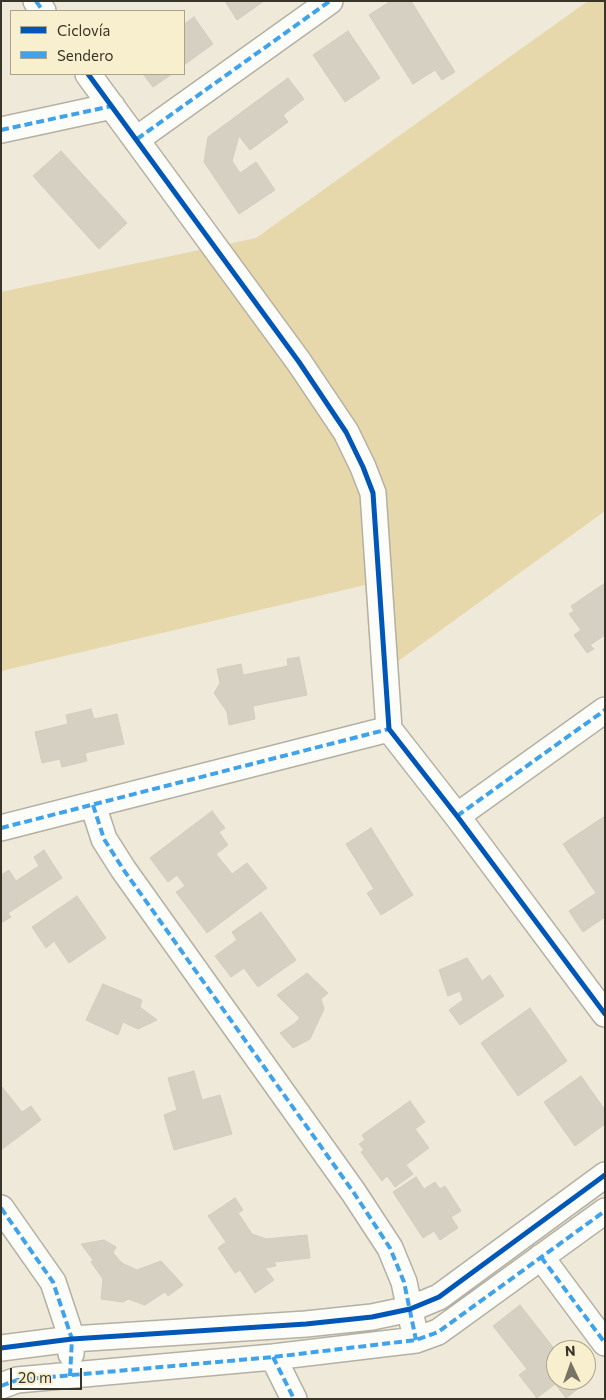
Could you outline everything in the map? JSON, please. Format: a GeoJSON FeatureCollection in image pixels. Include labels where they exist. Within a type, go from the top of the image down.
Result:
{"type":"FeatureCollection","features":[{"type":"Feature","properties":{"kind":"street"},"geometry":{"type":"LineString","coordinates":[[137,139],[330,1]]}},
{"type":"Feature","properties":{"kind":"street"},"geometry":{"type":"LineString","coordinates":[[89,75],[299,362],[346,432],[363,467],[372,493],[389,729],[457,816],[605,1014]]}},
{"type":"Feature","properties":{"kind":"street"},"geometry":{"type":"LineString","coordinates":[[1,130],[112,106]]}},
{"type":"Feature","properties":{"kind":"street"},"geometry":{"type":"LineString","coordinates":[[457,816],[605,710]]}},
{"type":"Feature","properties":{"kind":"street"},"geometry":{"type":"LineString","coordinates":[[1,828],[389,729]]}},
{"type":"Feature","properties":{"kind":"street"},"geometry":{"type":"LineString","coordinates":[[93,805],[104,839],[122,869],[354,1192],[390,1248],[404,1282],[416,1340]]}},
{"type":"Feature","properties":{"kind":"street"},"geometry":{"type":"LineString","coordinates":[[1,1348],[72,1339],[306,1324],[372,1317],[410,1309],[439,1297],[605,1175]]}},
{"type":"Feature","properties":{"kind":"street"},"geometry":{"type":"LineString","coordinates":[[1,1208],[53,1282],[72,1339],[70,1376]]}},
{"type":"Feature","properties":{"kind":"street"},"geometry":{"type":"LineString","coordinates":[[1,1386],[18,1380],[273,1358],[416,1340],[438,1332],[605,1210]]}},
{"type":"Feature","properties":{"kind":"street"},"geometry":{"type":"LineString","coordinates":[[541,1257],[605,1343]]}},
{"type":"Feature","properties":{"kind":"street"},"geometry":{"type":"LineString","coordinates":[[273,1358],[294,1399]]}},
{"type":"Feature","properties":{"kind":"shaded area"},"geometry":{"type":"Polygon","coordinates":[[[588,1],[605,1],[605,511],[372,680],[365,585],[1,671],[1,292],[256,238],[588,1]]]}},
{"type":"Feature","properties":{"kind":"building"},"geometry":{"type":"Polygon","coordinates":[[[225,1],[264,1],[237,20],[225,1]]]}},
{"type":"Feature","properties":{"kind":"building"},"geometry":{"type":"Polygon","coordinates":[[[391,1],[411,1],[455,72],[442,80],[435,70],[413,84],[369,15],[391,1]]]}},
{"type":"Feature","properties":{"kind":"building"},"geometry":{"type":"Polygon","coordinates":[[[194,17],[213,44],[185,64],[185,23],[194,17]]]}},
{"type":"Feature","properties":{"kind":"building"},"geometry":{"type":"Polygon","coordinates":[[[348,31],[380,78],[345,102],[313,55],[348,31]]]}},
{"type":"Feature","properties":{"kind":"building"},"geometry":{"type":"Polygon","coordinates":[[[144,75],[171,75],[153,87],[144,75]]]}},
{"type":"Feature","properties":{"kind":"building"},"geometry":{"type":"Polygon","coordinates":[[[288,78],[304,99],[283,115],[288,122],[250,150],[239,136],[232,161],[240,173],[256,162],[275,190],[239,214],[204,162],[208,137],[288,78]]]}},
{"type":"Feature","properties":{"kind":"building"},"geometry":{"type":"Polygon","coordinates":[[[61,151],[127,223],[99,249],[33,176],[61,151]]]}},
{"type":"Feature","properties":{"kind":"building"},"geometry":{"type":"Polygon","coordinates":[[[605,583],[605,635],[590,645],[594,649],[587,653],[574,635],[581,630],[569,614],[574,611],[571,606],[605,583]]]}},
{"type":"Feature","properties":{"kind":"building"},"geometry":{"type":"Polygon","coordinates":[[[299,657],[307,695],[253,706],[255,719],[229,725],[227,712],[214,693],[220,683],[217,669],[241,664],[243,675],[288,666],[287,659],[299,657]]]}},
{"type":"Feature","properties":{"kind":"building"},"geometry":{"type":"Polygon","coordinates":[[[91,709],[94,719],[117,714],[124,744],[85,753],[87,761],[62,767],[60,759],[42,763],[35,732],[68,724],[66,715],[91,709]]]}},
{"type":"Feature","properties":{"kind":"building"},"geometry":{"type":"Polygon","coordinates":[[[212,811],[225,828],[219,832],[228,845],[216,854],[232,874],[247,863],[267,888],[207,933],[176,892],[185,886],[177,875],[168,882],[150,858],[212,811]]]}},
{"type":"Feature","properties":{"kind":"building"},"geometry":{"type":"Polygon","coordinates":[[[605,816],[605,917],[583,932],[569,911],[596,893],[563,844],[605,816]]]}},
{"type":"Feature","properties":{"kind":"building"},"geometry":{"type":"Polygon","coordinates":[[[371,828],[413,895],[381,915],[367,893],[374,889],[346,844],[371,828]]]}},
{"type":"Feature","properties":{"kind":"building"},"geometry":{"type":"Polygon","coordinates":[[[44,850],[62,878],[8,913],[11,917],[1,923],[1,875],[9,870],[16,881],[39,866],[34,857],[44,850]]]}},
{"type":"Feature","properties":{"kind":"building"},"geometry":{"type":"Polygon","coordinates":[[[77,896],[106,938],[69,963],[54,941],[46,948],[32,927],[77,896]]]}},
{"type":"Feature","properties":{"kind":"building"},"geometry":{"type":"Polygon","coordinates":[[[261,912],[296,960],[258,987],[244,968],[231,977],[215,956],[237,940],[232,932],[261,912]]]}},
{"type":"Feature","properties":{"kind":"building"},"geometry":{"type":"Polygon","coordinates":[[[467,958],[482,981],[490,975],[504,996],[460,1025],[449,1010],[463,1000],[460,991],[448,996],[439,970],[467,958]]]}},
{"type":"Feature","properties":{"kind":"building"},"geometry":{"type":"Polygon","coordinates":[[[307,973],[328,993],[321,999],[324,1009],[310,1039],[293,1048],[280,1033],[300,1018],[277,995],[307,973]]]}},
{"type":"Feature","properties":{"kind":"building"},"geometry":{"type":"Polygon","coordinates":[[[103,984],[142,1000],[140,1007],[157,1020],[138,1029],[123,1022],[118,1035],[86,1020],[103,984]]]}},
{"type":"Feature","properties":{"kind":"building"},"geometry":{"type":"Polygon","coordinates":[[[530,1008],[567,1061],[518,1096],[481,1043],[530,1008]]]}},
{"type":"Feature","properties":{"kind":"building"},"geometry":{"type":"Polygon","coordinates":[[[194,1071],[202,1100],[220,1095],[232,1134],[174,1150],[164,1115],[177,1110],[168,1078],[194,1071]]]}},
{"type":"Feature","properties":{"kind":"building"},"geometry":{"type":"Polygon","coordinates":[[[581,1076],[605,1110],[605,1124],[575,1146],[544,1102],[581,1076]]]}},
{"type":"Feature","properties":{"kind":"building"},"geometry":{"type":"Polygon","coordinates":[[[1,1086],[22,1112],[31,1106],[41,1120],[1,1150],[1,1086]]]}},
{"type":"Feature","properties":{"kind":"building"},"geometry":{"type":"Polygon","coordinates":[[[410,1101],[425,1122],[415,1129],[429,1148],[406,1165],[413,1174],[395,1187],[387,1176],[382,1181],[361,1152],[364,1150],[359,1144],[365,1140],[362,1135],[410,1101]]]}},
{"type":"Feature","properties":{"kind":"building"},"geometry":{"type":"Polygon","coordinates":[[[416,1177],[424,1189],[435,1182],[440,1189],[445,1186],[461,1211],[451,1217],[458,1228],[440,1240],[434,1231],[423,1238],[393,1192],[416,1177]]]}},
{"type":"Feature","properties":{"kind":"building"},"geometry":{"type":"Polygon","coordinates":[[[235,1198],[243,1210],[238,1213],[252,1234],[266,1239],[307,1235],[310,1258],[274,1262],[276,1266],[265,1268],[274,1280],[255,1293],[240,1270],[235,1273],[218,1248],[226,1242],[208,1216],[235,1198]]]}},
{"type":"Feature","properties":{"kind":"building"},"geometry":{"type":"Polygon","coordinates":[[[104,1240],[116,1247],[113,1253],[122,1263],[137,1270],[161,1261],[183,1285],[168,1296],[165,1292],[145,1305],[128,1299],[123,1302],[101,1299],[103,1279],[91,1262],[93,1260],[81,1244],[104,1240]]]}},
{"type":"Feature","properties":{"kind":"building"},"geometry":{"type":"Polygon","coordinates":[[[520,1305],[547,1340],[547,1390],[537,1398],[519,1375],[527,1369],[493,1326],[520,1305]]]}},
{"type":"Feature","properties":{"kind":"building"},"geometry":{"type":"Polygon","coordinates":[[[560,1390],[576,1390],[566,1398],[560,1390]]]}},
{"type":"Feature","properties":{"kind":"marked path"},"geometry":{"type":"LineString","coordinates":[[36,1],[42,10]]}},
{"type":"Feature","properties":{"kind":"marked path"},"geometry":{"type":"LineString","coordinates":[[137,139],[330,1]]}},
{"type":"Feature","properties":{"kind":"marked path"},"geometry":{"type":"LineString","coordinates":[[1,130],[112,106]]}},
{"type":"Feature","properties":{"kind":"marked path"},"geometry":{"type":"LineString","coordinates":[[457,816],[605,710]]}},
{"type":"Feature","properties":{"kind":"marked path"},"geometry":{"type":"LineString","coordinates":[[1,828],[389,729]]}},
{"type":"Feature","properties":{"kind":"marked path"},"geometry":{"type":"LineString","coordinates":[[93,805],[104,839],[123,869],[354,1193],[390,1248],[404,1282],[416,1340]]}},
{"type":"Feature","properties":{"kind":"marked path"},"geometry":{"type":"LineString","coordinates":[[1,1208],[53,1282],[72,1339],[70,1376]]}},
{"type":"Feature","properties":{"kind":"marked path"},"geometry":{"type":"LineString","coordinates":[[1,1386],[17,1380],[273,1357],[416,1340],[438,1332],[605,1211]]}},
{"type":"Feature","properties":{"kind":"marked path"},"geometry":{"type":"LineString","coordinates":[[541,1257],[605,1343]]}},
{"type":"Feature","properties":{"kind":"marked path"},"geometry":{"type":"LineString","coordinates":[[273,1357],[294,1399]]}},
{"type":"Feature","properties":{"kind":"cycle path"},"geometry":{"type":"LineString","coordinates":[[89,75],[299,362],[346,432],[373,493],[389,729],[457,816],[605,1014]]}},
{"type":"Feature","properties":{"kind":"cycle path"},"geometry":{"type":"LineString","coordinates":[[1,1348],[72,1339],[306,1324],[372,1317],[410,1309],[439,1297],[605,1175]]}}]}
